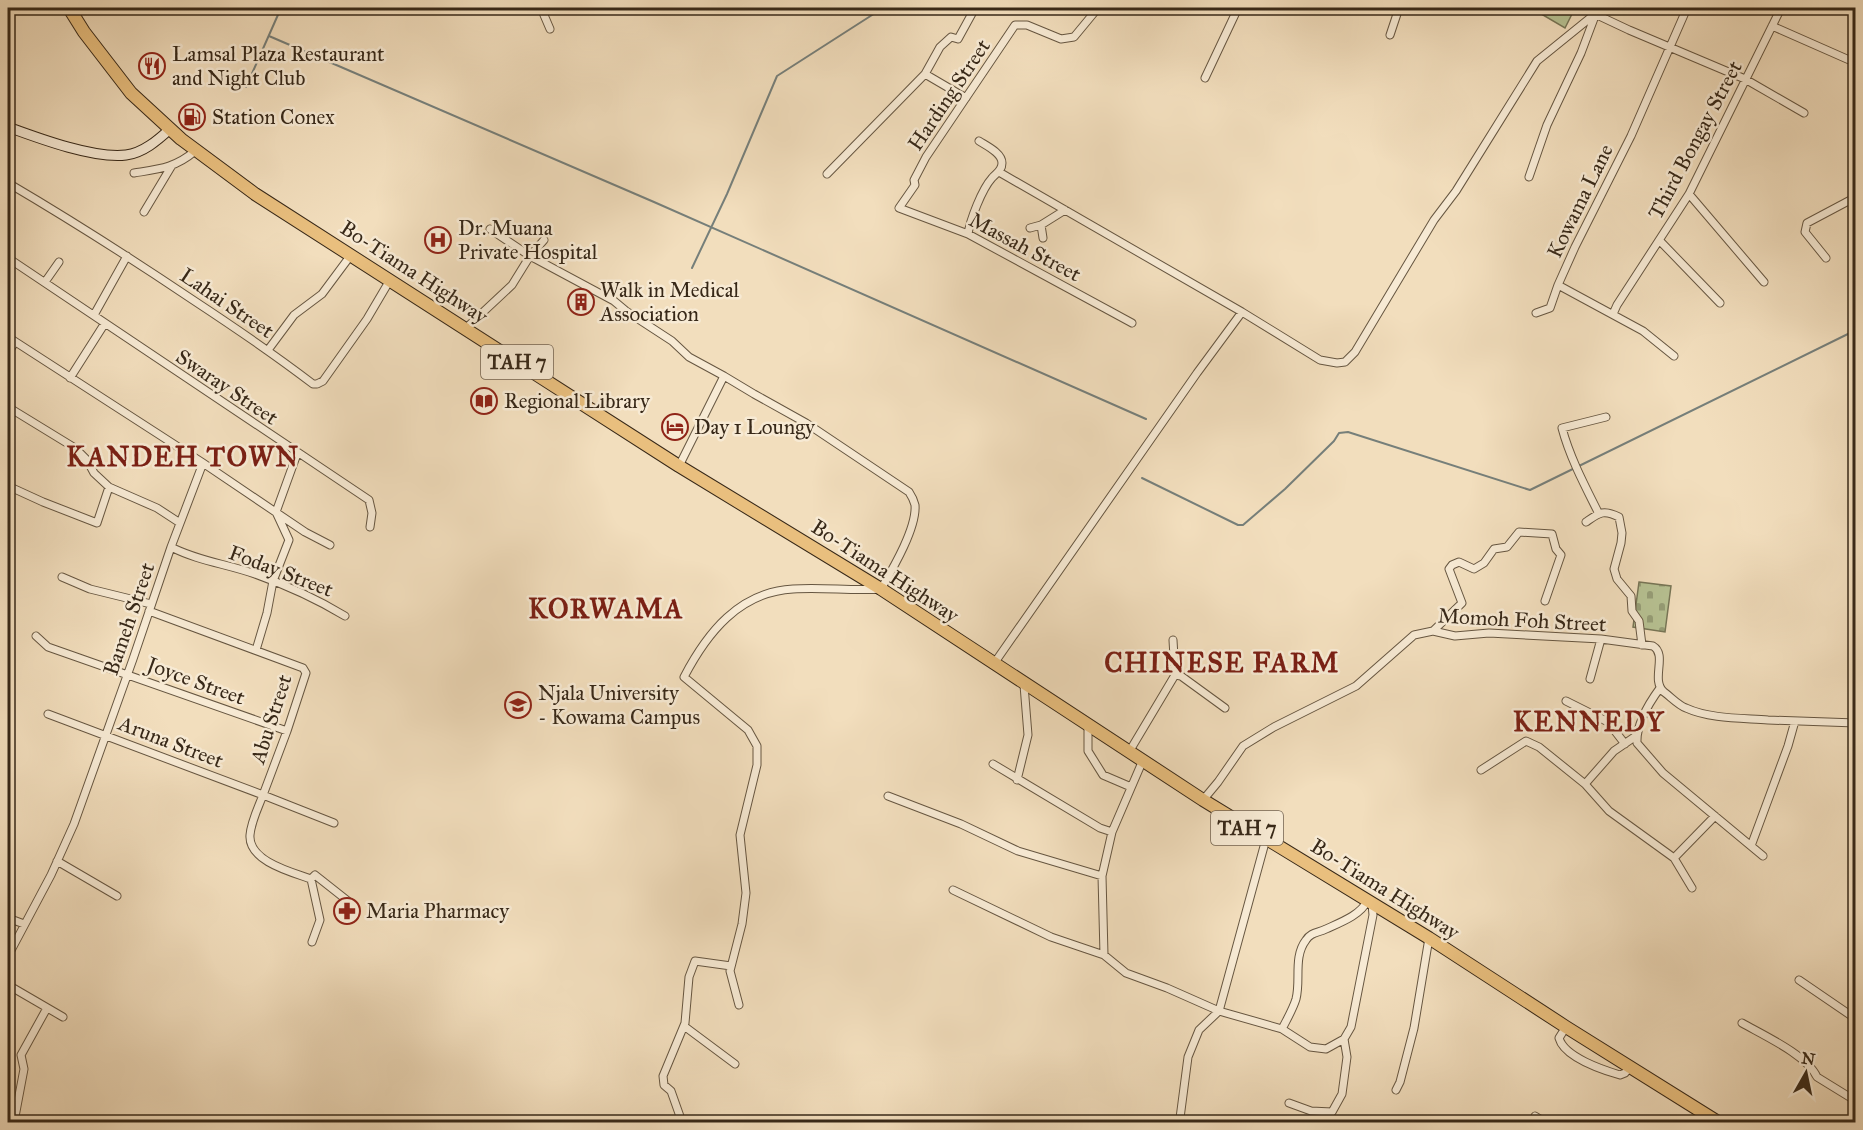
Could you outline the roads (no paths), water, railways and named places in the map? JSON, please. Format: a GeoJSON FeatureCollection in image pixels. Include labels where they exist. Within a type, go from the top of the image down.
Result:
{"type":"FeatureCollection","features":[{"type":"Feature","properties":{"kind":"highway","name":"Bo-Tiama Highway"},"geometry":{"type":"LineString","coordinates":[[69,8],[84,32],[125,85],[195,151],[255,194],[679,466],[881,589],[1024,685],[1203,800],[1429,938],[1718,1122]]}},
{"type":"Feature","properties":{"kind":"main road"},"geometry":{"type":"LineString","coordinates":[[8,127],[79,149],[101,154],[126,155],[139,152],[170,129]]}},
{"type":"Feature","properties":{"kind":"street"},"geometry":{"type":"LineString","coordinates":[[542,8],[550,29]]}},
{"type":"Feature","properties":{"kind":"street"},"geometry":{"type":"LineString","coordinates":[[827,174],[925,74],[940,47],[951,37],[958,39],[975,8]]}},
{"type":"Feature","properties":{"kind":"street","name":"Harding Street"},"geometry":{"type":"LineString","coordinates":[[899,208],[915,185],[914,180],[926,157],[1015,25],[1027,25],[1060,39],[1074,37],[1098,8]]}},
{"type":"Feature","properties":{"kind":"street"},"geometry":{"type":"LineString","coordinates":[[1205,78],[1238,8]]}},
{"type":"Feature","properties":{"kind":"street"},"geometry":{"type":"LineString","coordinates":[[1390,35],[1399,8]]}},
{"type":"Feature","properties":{"kind":"street","name":"Kowama Lane"},"geometry":{"type":"LineString","coordinates":[[1674,356],[1643,331],[1558,285],[1631,136],[1687,8]]}},
{"type":"Feature","properties":{"kind":"street","name":"Third Bongay Street"},"geometry":{"type":"LineString","coordinates":[[1613,314],[1689,194],[1781,8]]}},
{"type":"Feature","properties":{"kind":"street"},"geometry":{"type":"LineString","coordinates":[[1596,10],[1668,47],[1745,79],[1804,113]]}},
{"type":"Feature","properties":{"kind":"street"},"geometry":{"type":"LineString","coordinates":[[1528,177],[1547,125],[1581,53],[1596,10]]}},
{"type":"Feature","properties":{"kind":"street"},"geometry":{"type":"LineString","coordinates":[[999,172],[1242,312],[1320,360],[1345,362],[1355,352],[1434,220],[1456,190],[1537,61],[1596,10]]}},
{"type":"Feature","properties":{"kind":"street"},"geometry":{"type":"LineString","coordinates":[[1772,26],[1856,63]]}},
{"type":"Feature","properties":{"kind":"street"},"geometry":{"type":"LineString","coordinates":[[925,74],[966,98]]}},
{"type":"Feature","properties":{"kind":"street"},"geometry":{"type":"LineString","coordinates":[[968,234],[970,221],[991,178],[999,172],[1002,163],[999,155],[979,141]]}},
{"type":"Feature","properties":{"kind":"street"},"geometry":{"type":"LineString","coordinates":[[134,173],[171,167],[185,160],[195,151]]}},
{"type":"Feature","properties":{"kind":"street"},"geometry":{"type":"LineString","coordinates":[[144,212],[171,167]]}},
{"type":"Feature","properties":{"kind":"street","name":"Lahai Street"},"geometry":{"type":"LineString","coordinates":[[8,183],[82,226],[268,350],[313,384],[320,384],[367,318],[390,280]]}},
{"type":"Feature","properties":{"kind":"street"},"geometry":{"type":"LineString","coordinates":[[1689,194],[1764,282]]}},
{"type":"Feature","properties":{"kind":"street"},"geometry":{"type":"LineString","coordinates":[[1826,258],[1805,232],[1807,224],[1856,197]]}},
{"type":"Feature","properties":{"kind":"street","name":"Massah Street"},"geometry":{"type":"LineString","coordinates":[[899,208],[968,234],[1132,323]]}},
{"type":"Feature","properties":{"kind":"street"},"geometry":{"type":"LineString","coordinates":[[1030,228],[1041,225],[1065,210]]}},
{"type":"Feature","properties":{"kind":"street"},"geometry":{"type":"LineString","coordinates":[[1041,225],[1043,238]]}},
{"type":"Feature","properties":{"kind":"street"},"geometry":{"type":"LineString","coordinates":[[490,229],[530,256],[614,301],[672,341],[690,357],[806,423],[909,492],[915,505],[909,532],[900,555],[881,589],[792,589],[763,594],[739,608],[712,631],[684,677],[748,730],[757,746],[757,765],[740,835],[746,893],[742,924],[730,971],[739,1005]]}},
{"type":"Feature","properties":{"kind":"street"},"geometry":{"type":"LineString","coordinates":[[465,328],[512,285],[530,256],[544,240]]}},
{"type":"Feature","properties":{"kind":"street"},"geometry":{"type":"LineString","coordinates":[[1660,241],[1720,303]]}},
{"type":"Feature","properties":{"kind":"street"},"geometry":{"type":"LineString","coordinates":[[268,350],[294,315],[322,294],[351,255]]}},
{"type":"Feature","properties":{"kind":"street"},"geometry":{"type":"LineString","coordinates":[[8,258],[94,315],[127,256]]}},
{"type":"Feature","properties":{"kind":"street"},"geometry":{"type":"LineString","coordinates":[[45,282],[58,262]]}},
{"type":"Feature","properties":{"kind":"street"},"geometry":{"type":"LineString","coordinates":[[1536,313],[1550,308],[1558,285]]}},
{"type":"Feature","properties":{"kind":"street"},"geometry":{"type":"LineString","coordinates":[[993,664],[1242,312]]}},
{"type":"Feature","properties":{"kind":"street","name":"Swaray Street"},"geometry":{"type":"LineString","coordinates":[[94,315],[297,454],[369,500],[372,513],[370,527]]}},
{"type":"Feature","properties":{"kind":"street"},"geometry":{"type":"LineString","coordinates":[[70,378],[105,323]]}},
{"type":"Feature","properties":{"kind":"street"},"geometry":{"type":"LineString","coordinates":[[8,337],[305,532],[330,545]]}},
{"type":"Feature","properties":{"kind":"street"},"geometry":{"type":"LineString","coordinates":[[8,353],[15,342]]}},
{"type":"Feature","properties":{"kind":"street"},"geometry":{"type":"LineString","coordinates":[[679,466],[724,375]]}},
{"type":"Feature","properties":{"kind":"street"},"geometry":{"type":"LineString","coordinates":[[8,407],[75,448],[87,460],[94,473],[109,487],[157,508],[180,523]]}},
{"type":"Feature","properties":{"kind":"street"},"geometry":{"type":"LineString","coordinates":[[1599,514],[1579,475],[1562,428],[1606,417]]}},
{"type":"Feature","properties":{"kind":"street"},"geometry":{"type":"LineString","coordinates":[[256,650],[273,582],[289,540],[276,512],[297,454]]}},
{"type":"Feature","properties":{"kind":"street","name":"Bameh Street"},"geometry":{"type":"LineString","coordinates":[[8,956],[74,824],[171,547],[203,463]]}},
{"type":"Feature","properties":{"kind":"street"},"geometry":{"type":"LineString","coordinates":[[8,486],[98,523],[109,487]]}},
{"type":"Feature","properties":{"kind":"street"},"geometry":{"type":"LineString","coordinates":[[1586,522],[1599,514],[1609,512],[1619,517],[1622,533],[1614,569],[1617,579],[1631,596],[1632,611],[1639,621],[1642,645],[1657,648],[1660,688],[1683,707],[1698,713],[1741,718],[1856,723]]}},
{"type":"Feature","properties":{"kind":"street"},"geometry":{"type":"LineString","coordinates":[[1433,631],[1462,603],[1449,570],[1452,565],[1459,562],[1474,569],[1484,563],[1494,549],[1507,547],[1520,532],[1552,534],[1556,549],[1561,555],[1545,601]]}},
{"type":"Feature","properties":{"kind":"street","name":"Foday Street"},"geometry":{"type":"LineString","coordinates":[[171,547],[186,555],[255,574],[326,604],[345,615]]}},
{"type":"Feature","properties":{"kind":"street","name":"Abu Street"},"geometry":{"type":"LineString","coordinates":[[62,577],[90,589],[150,607],[303,668],[306,673],[263,795],[334,823]]}},
{"type":"Feature","properties":{"kind":"street","name":"Momoh Foh Street"},"geometry":{"type":"LineString","coordinates":[[1203,800],[1243,746],[1274,727],[1356,686],[1414,635],[1433,631],[1455,636],[1481,633],[1601,639],[1642,645]]}},
{"type":"Feature","properties":{"kind":"street","name":"Joyce Street"},"geometry":{"type":"LineString","coordinates":[[36,636],[48,647],[287,731]]}},
{"type":"Feature","properties":{"kind":"street"},"geometry":{"type":"LineString","coordinates":[[1590,679],[1601,639]]}},
{"type":"Feature","properties":{"kind":"street"},"geometry":{"type":"LineString","coordinates":[[1129,752],[1175,675],[1173,640]]}},
{"type":"Feature","properties":{"kind":"street"},"geometry":{"type":"LineString","coordinates":[[1175,675],[1181,676],[1225,708]]}},
{"type":"Feature","properties":{"kind":"street"},"geometry":{"type":"LineString","coordinates":[[1017,780],[1028,735],[1024,685]]}},
{"type":"Feature","properties":{"kind":"street"},"geometry":{"type":"LineString","coordinates":[[1660,688],[1649,704],[1636,736],[1636,743],[1663,773],[1763,856]]}},
{"type":"Feature","properties":{"kind":"street"},"geometry":{"type":"LineString","coordinates":[[1566,701],[1608,722],[1625,744]]}},
{"type":"Feature","properties":{"kind":"street","name":"Aruna Street"},"geometry":{"type":"LineString","coordinates":[[48,714],[263,795]]}},
{"type":"Feature","properties":{"kind":"street"},"geometry":{"type":"LineString","coordinates":[[1751,846],[1795,721]]}},
{"type":"Feature","properties":{"kind":"street"},"geometry":{"type":"LineString","coordinates":[[1088,725],[1088,751],[1103,775],[1131,787]]}},
{"type":"Feature","properties":{"kind":"street"},"geometry":{"type":"LineString","coordinates":[[1585,784],[1614,751],[1636,736]]}},
{"type":"Feature","properties":{"kind":"street"},"geometry":{"type":"LineString","coordinates":[[1481,770],[1526,741],[1539,747],[1585,784],[1609,811],[1674,858],[1692,888]]}},
{"type":"Feature","properties":{"kind":"street"},"geometry":{"type":"LineString","coordinates":[[1104,955],[1102,876],[1112,832],[1143,760]]}},
{"type":"Feature","properties":{"kind":"street"},"geometry":{"type":"LineString","coordinates":[[993,764],[1100,828],[1112,832]]}},
{"type":"Feature","properties":{"kind":"street"},"geometry":{"type":"LineString","coordinates":[[263,795],[252,825],[251,847],[259,856],[284,870],[313,877],[353,905]]}},
{"type":"Feature","properties":{"kind":"street"},"geometry":{"type":"LineString","coordinates":[[888,796],[961,824],[1018,851],[1102,876]]}},
{"type":"Feature","properties":{"kind":"street"},"geometry":{"type":"LineString","coordinates":[[1674,858],[1715,816]]}},
{"type":"Feature","properties":{"kind":"street"},"geometry":{"type":"LineString","coordinates":[[1177,1122],[1180,1118],[1188,1057],[1199,1030],[1219,1011],[1266,839]]}},
{"type":"Feature","properties":{"kind":"street"},"geometry":{"type":"LineString","coordinates":[[57,861],[117,896]]}},
{"type":"Feature","properties":{"kind":"street"},"geometry":{"type":"LineString","coordinates":[[312,942],[320,920],[313,877]]}},
{"type":"Feature","properties":{"kind":"street"},"geometry":{"type":"LineString","coordinates":[[953,890],[1052,937],[1104,955],[1126,973],[1219,1011],[1282,1029],[1310,1047],[1326,1049],[1344,1039],[1351,1027],[1373,915],[1370,902],[1352,916],[1311,934],[1304,941],[1297,970],[1296,1000],[1282,1029]]}},
{"type":"Feature","properties":{"kind":"street"},"geometry":{"type":"LineString","coordinates":[[8,918],[24,924]]}},
{"type":"Feature","properties":{"kind":"street"},"geometry":{"type":"LineString","coordinates":[[1396,1090],[1414,1028],[1429,938]]}},
{"type":"Feature","properties":{"kind":"street"},"geometry":{"type":"LineString","coordinates":[[682,1122],[671,1091],[664,1085],[663,1076],[684,1026],[689,977],[695,961],[731,966]]}},
{"type":"Feature","properties":{"kind":"street"},"geometry":{"type":"LineString","coordinates":[[1799,980],[1856,1019]]}},
{"type":"Feature","properties":{"kind":"street"},"geometry":{"type":"LineString","coordinates":[[8,985],[63,1017]]}},
{"type":"Feature","properties":{"kind":"street"},"geometry":{"type":"LineString","coordinates":[[14,1122],[24,1069],[21,1055],[47,1008]]}},
{"type":"Feature","properties":{"kind":"street"},"geometry":{"type":"LineString","coordinates":[[1742,1023],[1805,1062],[1814,1070],[1817,1077],[1856,1101]]}},
{"type":"Feature","properties":{"kind":"street"},"geometry":{"type":"LineString","coordinates":[[684,1026],[735,1064]]}},
{"type":"Feature","properties":{"kind":"street"},"geometry":{"type":"LineString","coordinates":[[1566,1027],[1559,1038],[1561,1043],[1576,1057],[1620,1075],[1630,1067]]}},
{"type":"Feature","properties":{"kind":"street"},"geometry":{"type":"LineString","coordinates":[[1289,1103],[1311,1111],[1332,1112],[1342,1095],[1347,1057],[1344,1039]]}},
{"type":"Feature","properties":{"kind":"street"},"geometry":{"type":"LineString","coordinates":[[1849,1122],[1856,1113]]}},
{"type":"Feature","properties":{"kind":"street"},"geometry":{"type":"LineString","coordinates":[[1535,1116],[1545,1122]]}},
{"type":"Feature","properties":{"kind":"waterway"},"geometry":{"type":"LineString","coordinates":[[246,87],[281,8]]}},
{"type":"Feature","properties":{"kind":"waterway"},"geometry":{"type":"LineString","coordinates":[[692,268],[727,194],[777,76],[883,8]]}},
{"type":"Feature","properties":{"kind":"waterway"},"geometry":{"type":"LineString","coordinates":[[269,36],[654,202],[1146,419]]}},
{"type":"Feature","properties":{"kind":"waterway"},"geometry":{"type":"LineString","coordinates":[[1142,478],[1238,525],[1243,525],[1285,489],[1334,441],[1339,433],[1348,432],[1530,490],[1856,330]]}},
{"type":"Feature","properties":{"kind":"place","name":"Lamsal Plaza Restaurant and Night Club"},"geometry":{"type":"Point","coordinates":[152,66]}},
{"type":"Feature","properties":{"kind":"place","name":"Station Conex"},"geometry":{"type":"Point","coordinates":[192,117]}},
{"type":"Feature","properties":{"kind":"place","name":"Dr. Muana Private Hospital"},"geometry":{"type":"Point","coordinates":[438,240]}},
{"type":"Feature","properties":{"kind":"place","name":"Walk in Medical Association"},"geometry":{"type":"Point","coordinates":[581,302]}},
{"type":"Feature","properties":{"kind":"place","name":"Regional Library"},"geometry":{"type":"Point","coordinates":[484,401]}},
{"type":"Feature","properties":{"kind":"place","name":"Day 1 Loungy"},"geometry":{"type":"Point","coordinates":[675,427]}},
{"type":"Feature","properties":{"kind":"place","name":"Njala University - Kowama Campus"},"geometry":{"type":"Point","coordinates":[518,705]}},
{"type":"Feature","properties":{"kind":"place","name":"Maria Pharmacy"},"geometry":{"type":"Point","coordinates":[347,911]}},
{"type":"Feature","properties":{"kind":"district","name":"KANDEH TOWN"},"geometry":{"type":"Point","coordinates":[183,456]}},
{"type":"Feature","properties":{"kind":"district","name":"KORWAMA"},"geometry":{"type":"Point","coordinates":[606,608]}},
{"type":"Feature","properties":{"kind":"district","name":"CHINESE FARM"},"geometry":{"type":"Point","coordinates":[1222,662]}},
{"type":"Feature","properties":{"kind":"district","name":"KENNEDY"},"geometry":{"type":"Point","coordinates":[1589,721]}}]}
